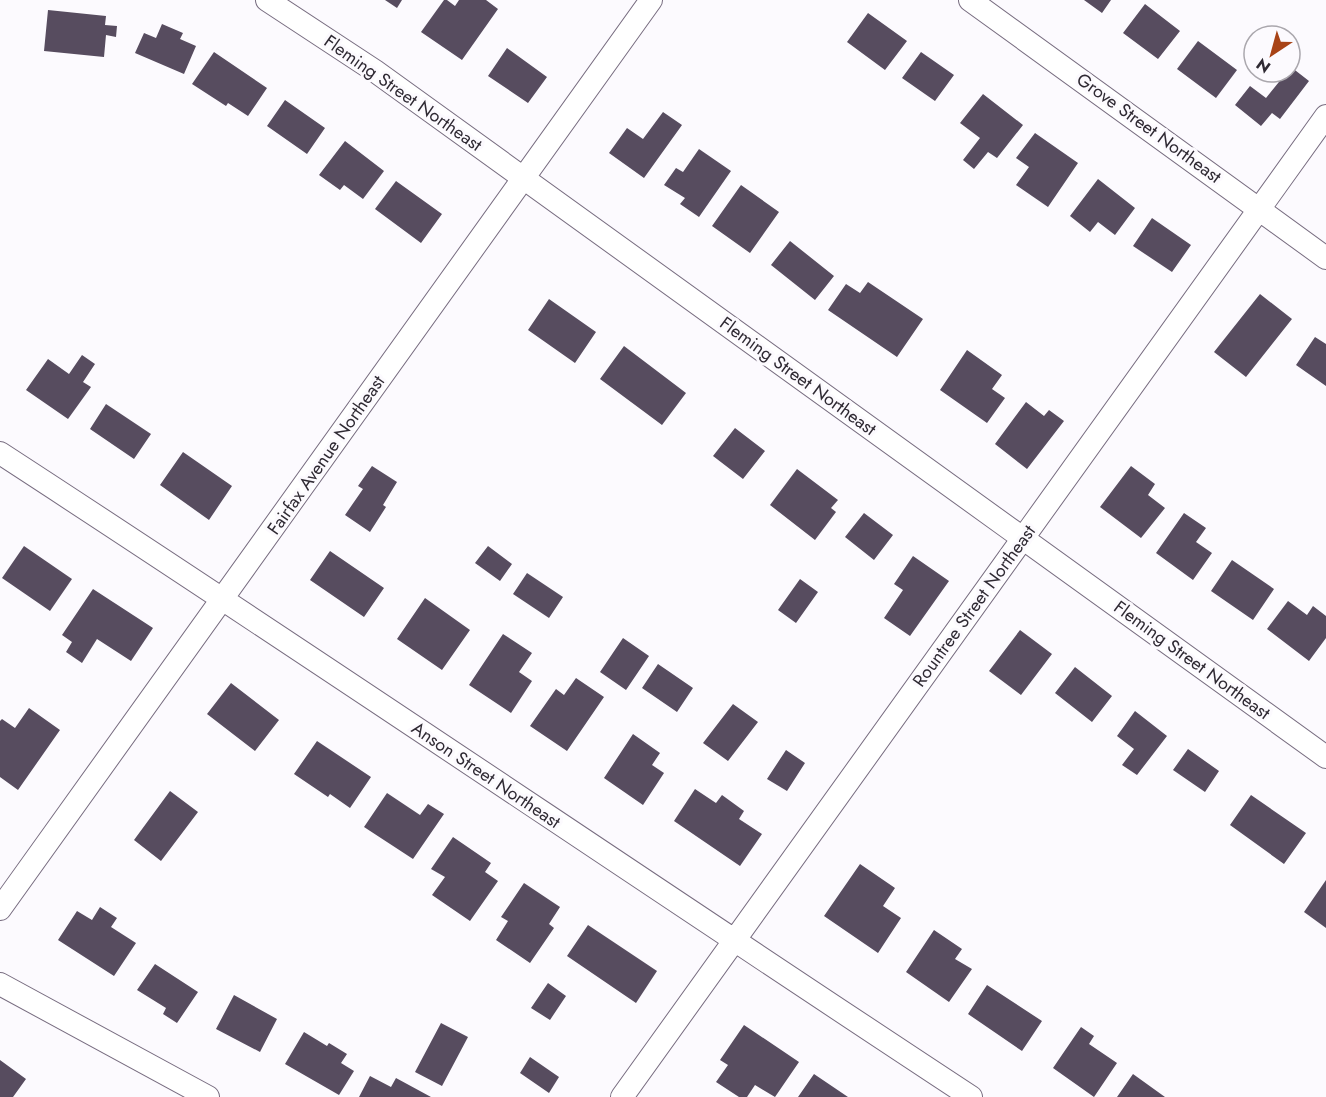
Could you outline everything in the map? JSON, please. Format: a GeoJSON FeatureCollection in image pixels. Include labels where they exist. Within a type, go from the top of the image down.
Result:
{"type":"FeatureCollection","features":[{"type":"Feature","properties":{"kind":"street","name":"Fleming Street Northeast"},"geometry":{"type":"LineString","coordinates":[[267,0],[375,71],[1326,757]]}},
{"type":"Feature","properties":{"kind":"street","name":"Fairfax Avenue Northeast"},"geometry":{"type":"LineString","coordinates":[[0,909],[651,0]]}},
{"type":"Feature","properties":{"kind":"street","name":"Grove Street Northeast"},"geometry":{"type":"LineString","coordinates":[[970,0],[1326,258]]}},
{"type":"Feature","properties":{"kind":"street","name":"Rountree Street Northeast"},"geometry":{"type":"LineString","coordinates":[[622,1097],[1326,116]]}},
{"type":"Feature","properties":{"kind":"street","name":"Anson Street Northeast"},"geometry":{"type":"LineString","coordinates":[[0,453],[224,599],[971,1097]]}},
{"type":"Feature","properties":{"kind":"street"},"geometry":{"type":"LineString","coordinates":[[0,984],[208,1097]]}},
{"type":"Feature","properties":{"kind":"building"},"geometry":{"type":"Polygon","coordinates":[[[385,0],[402,0],[397,8],[385,0]]]}},
{"type":"Feature","properties":{"kind":"building"},"geometry":{"type":"Polygon","coordinates":[[[444,0],[455,6],[459,0],[486,0],[498,9],[462,60],[421,32],[444,0]]]}},
{"type":"Feature","properties":{"kind":"building"},"geometry":{"type":"Polygon","coordinates":[[[1084,0],[1111,0],[1102,13],[1084,0]]]}},
{"type":"Feature","properties":{"kind":"building"},"geometry":{"type":"Polygon","coordinates":[[[1145,4],[1180,31],[1158,59],[1123,33],[1145,4]]]}},
{"type":"Feature","properties":{"kind":"building"},"geometry":{"type":"Polygon","coordinates":[[[48,10],[106,16],[105,25],[117,26],[116,37],[106,35],[104,57],[44,51],[48,10]]]}},
{"type":"Feature","properties":{"kind":"building"},"geometry":{"type":"Polygon","coordinates":[[[868,13],[907,41],[885,70],[847,42],[868,13]]]}},
{"type":"Feature","properties":{"kind":"building"},"geometry":{"type":"Polygon","coordinates":[[[162,24],[183,33],[180,39],[196,46],[184,74],[135,53],[144,33],[156,38],[162,24]]]}},
{"type":"Feature","properties":{"kind":"building"},"geometry":{"type":"Polygon","coordinates":[[[1198,41],[1237,70],[1216,98],[1177,69],[1198,41]]]}},
{"type":"Feature","properties":{"kind":"building"},"geometry":{"type":"Polygon","coordinates":[[[507,48],[547,77],[528,103],[488,76],[507,48]]]}},
{"type":"Feature","properties":{"kind":"building"},"geometry":{"type":"Polygon","coordinates":[[[214,52],[267,88],[248,116],[228,103],[226,106],[192,84],[214,52]]]}},
{"type":"Feature","properties":{"kind":"building"},"geometry":{"type":"Polygon","coordinates":[[[921,52],[954,75],[935,101],[902,78],[921,52]]]}},
{"type":"Feature","properties":{"kind":"building"},"geometry":{"type":"Polygon","coordinates":[[[1302,76],[1309,81],[1280,119],[1272,113],[1261,126],[1235,105],[1250,86],[1266,98],[1277,84],[1302,84],[1302,76]]]}},
{"type":"Feature","properties":{"kind":"building"},"geometry":{"type":"Polygon","coordinates":[[[983,94],[1023,125],[997,158],[988,152],[974,169],[963,160],[980,138],[960,123],[983,94]]]}},
{"type":"Feature","properties":{"kind":"building"},"geometry":{"type":"Polygon","coordinates":[[[285,100],[325,128],[307,154],[267,126],[285,100]]]}},
{"type":"Feature","properties":{"kind":"building"},"geometry":{"type":"Polygon","coordinates":[[[663,112],[682,125],[644,178],[609,153],[627,128],[643,139],[663,112]]]}},
{"type":"Feature","properties":{"kind":"building"},"geometry":{"type":"Polygon","coordinates":[[[1035,133],[1078,163],[1048,207],[1016,185],[1029,167],[1016,158],[1035,133]]]}},
{"type":"Feature","properties":{"kind":"building"},"geometry":{"type":"Polygon","coordinates":[[[345,141],[384,171],[363,199],[344,185],[340,190],[319,175],[345,141]]]}},
{"type":"Feature","properties":{"kind":"building"},"geometry":{"type":"Polygon","coordinates":[[[699,149],[731,171],[699,217],[680,204],[685,198],[664,185],[676,168],[683,172],[699,149]]]}},
{"type":"Feature","properties":{"kind":"building"},"geometry":{"type":"Polygon","coordinates":[[[1098,179],[1135,208],[1115,235],[1098,222],[1090,232],[1070,216],[1098,179]]]}},
{"type":"Feature","properties":{"kind":"building"},"geometry":{"type":"Polygon","coordinates":[[[396,181],[442,214],[421,243],[375,209],[396,181]]]}},
{"type":"Feature","properties":{"kind":"building"},"geometry":{"type":"Polygon","coordinates":[[[741,185],[779,212],[750,253],[712,226],[741,185]]]}},
{"type":"Feature","properties":{"kind":"building"},"geometry":{"type":"Polygon","coordinates":[[[1152,218],[1191,245],[1172,272],[1133,246],[1152,218]]]}},
{"type":"Feature","properties":{"kind":"building"},"geometry":{"type":"Polygon","coordinates":[[[790,241],[834,276],[815,300],[771,265],[790,241]]]}},
{"type":"Feature","properties":{"kind":"building"},"geometry":{"type":"Polygon","coordinates":[[[868,282],[923,319],[897,357],[828,310],[846,284],[860,293],[868,282]]]}},
{"type":"Feature","properties":{"kind":"building"},"geometry":{"type":"Polygon","coordinates":[[[1260,294],[1292,319],[1246,377],[1214,352],[1260,294]]]}},
{"type":"Feature","properties":{"kind":"building"},"geometry":{"type":"Polygon","coordinates":[[[549,299],[596,332],[575,363],[528,330],[549,299]]]}},
{"type":"Feature","properties":{"kind":"building"},"geometry":{"type":"Polygon","coordinates":[[[1315,337],[1326,344],[1326,386],[1296,365],[1315,337]]]}},
{"type":"Feature","properties":{"kind":"building"},"geometry":{"type":"Polygon","coordinates":[[[624,346],[686,393],[662,425],[600,379],[624,346]]]}},
{"type":"Feature","properties":{"kind":"building"},"geometry":{"type":"Polygon","coordinates":[[[967,350],[1002,375],[992,389],[1005,398],[987,423],[940,390],[967,350]]]}},
{"type":"Feature","properties":{"kind":"building"},"geometry":{"type":"Polygon","coordinates":[[[82,355],[95,364],[83,382],[91,387],[68,419],[26,390],[48,359],[69,374],[82,355]]]}},
{"type":"Feature","properties":{"kind":"building"},"geometry":{"type":"Polygon","coordinates":[[[1026,402],[1044,416],[1049,410],[1064,421],[1027,469],[995,444],[1026,402]]]}},
{"type":"Feature","properties":{"kind":"building"},"geometry":{"type":"Polygon","coordinates":[[[106,404],[151,434],[134,459],[90,429],[106,404]]]}},
{"type":"Feature","properties":{"kind":"building"},"geometry":{"type":"Polygon","coordinates":[[[735,428],[765,451],[743,479],[713,456],[735,428]]]}},
{"type":"Feature","properties":{"kind":"building"},"geometry":{"type":"Polygon","coordinates":[[[183,452],[232,486],[209,520],[160,485],[183,452]]]}},
{"type":"Feature","properties":{"kind":"building"},"geometry":{"type":"Polygon","coordinates":[[[372,466],[397,482],[383,505],[386,507],[370,532],[345,515],[363,489],[358,486],[372,466]]]}},
{"type":"Feature","properties":{"kind":"building"},"geometry":{"type":"Polygon","coordinates":[[[1131,466],[1155,484],[1148,495],[1165,508],[1141,538],[1100,507],[1131,466]]]}},
{"type":"Feature","properties":{"kind":"building"},"geometry":{"type":"Polygon","coordinates":[[[797,469],[838,500],[831,508],[836,512],[815,540],[770,505],[797,469]]]}},
{"type":"Feature","properties":{"kind":"building"},"geometry":{"type":"Polygon","coordinates":[[[864,513],[893,535],[874,560],[845,537],[864,513]]]}},
{"type":"Feature","properties":{"kind":"building"},"geometry":{"type":"Polygon","coordinates":[[[1184,513],[1206,528],[1196,542],[1212,553],[1193,580],[1156,553],[1184,513]]]}},
{"type":"Feature","properties":{"kind":"building"},"geometry":{"type":"Polygon","coordinates":[[[24,546],[72,579],[50,611],[2,578],[24,546]]]}},
{"type":"Feature","properties":{"kind":"building"},"geometry":{"type":"Polygon","coordinates":[[[488,546],[512,564],[500,581],[475,563],[488,546]]]}},
{"type":"Feature","properties":{"kind":"building"},"geometry":{"type":"Polygon","coordinates":[[[330,551],[384,588],[364,617],[310,580],[330,551]]]}},
{"type":"Feature","properties":{"kind":"building"},"geometry":{"type":"Polygon","coordinates":[[[913,556],[949,581],[910,636],[884,618],[903,590],[894,584],[913,556]]]}},
{"type":"Feature","properties":{"kind":"building"},"geometry":{"type":"Polygon","coordinates":[[[1232,560],[1274,589],[1253,620],[1211,591],[1232,560]]]}},
{"type":"Feature","properties":{"kind":"building"},"geometry":{"type":"Polygon","coordinates":[[[527,573],[563,597],[549,618],[513,594],[527,573]]]}},
{"type":"Feature","properties":{"kind":"building"},"geometry":{"type":"Polygon","coordinates":[[[800,579],[818,592],[796,623],[778,610],[800,579]]]}},
{"type":"Feature","properties":{"kind":"building"},"geometry":{"type":"Polygon","coordinates":[[[93,589],[153,628],[131,661],[97,639],[82,663],[66,652],[72,642],[62,635],[93,589]]]}},
{"type":"Feature","properties":{"kind":"building"},"geometry":{"type":"Polygon","coordinates":[[[425,598],[470,630],[442,670],[397,639],[425,598]]]}},
{"type":"Feature","properties":{"kind":"building"},"geometry":{"type":"Polygon","coordinates":[[[1288,601],[1307,615],[1313,606],[1326,616],[1326,638],[1309,661],[1267,629],[1288,601]]]}},
{"type":"Feature","properties":{"kind":"building"},"geometry":{"type":"Polygon","coordinates":[[[1020,630],[1052,654],[1021,695],[989,671],[1020,630]]]}},
{"type":"Feature","properties":{"kind":"building"},"geometry":{"type":"Polygon","coordinates":[[[503,634],[532,653],[519,672],[532,681],[511,713],[469,685],[503,634]]]}},
{"type":"Feature","properties":{"kind":"building"},"geometry":{"type":"Polygon","coordinates":[[[623,638],[649,656],[626,690],[600,672],[623,638]]]}},
{"type":"Feature","properties":{"kind":"building"},"geometry":{"type":"Polygon","coordinates":[[[658,664],[693,688],[677,712],[642,688],[658,664]]]}},
{"type":"Feature","properties":{"kind":"building"},"geometry":{"type":"Polygon","coordinates":[[[1075,667],[1112,696],[1092,722],[1055,693],[1075,667]]]}},
{"type":"Feature","properties":{"kind":"building"},"geometry":{"type":"Polygon","coordinates":[[[576,678],[604,697],[567,751],[530,726],[556,689],[564,695],[576,678]]]}},
{"type":"Feature","properties":{"kind":"building"},"geometry":{"type":"Polygon","coordinates":[[[231,683],[279,720],[255,751],[207,714],[231,683]]]}},
{"type":"Feature","properties":{"kind":"building"},"geometry":{"type":"Polygon","coordinates":[[[733,704],[758,722],[728,761],[703,743],[733,704]]]}},
{"type":"Feature","properties":{"kind":"building"},"geometry":{"type":"Polygon","coordinates":[[[29,708],[60,730],[18,790],[0,777],[0,721],[2,719],[15,728],[29,708]]]}},
{"type":"Feature","properties":{"kind":"building"},"geometry":{"type":"Polygon","coordinates":[[[1135,711],[1167,736],[1137,775],[1122,765],[1134,749],[1117,736],[1135,711]]]}},
{"type":"Feature","properties":{"kind":"building"},"geometry":{"type":"Polygon","coordinates":[[[633,734],[660,753],[652,765],[664,773],[643,805],[604,778],[633,734]]]}},
{"type":"Feature","properties":{"kind":"building"},"geometry":{"type":"Polygon","coordinates":[[[317,741],[371,777],[350,808],[330,794],[328,797],[294,774],[317,741]]]}},
{"type":"Feature","properties":{"kind":"building"},"geometry":{"type":"Polygon","coordinates":[[[1188,749],[1219,771],[1205,792],[1173,770],[1188,749]]]}},
{"type":"Feature","properties":{"kind":"building"},"geometry":{"type":"Polygon","coordinates":[[[786,750],[805,763],[787,791],[767,779],[786,750]]]}},
{"type":"Feature","properties":{"kind":"building"},"geometry":{"type":"Polygon","coordinates":[[[695,789],[716,803],[722,795],[744,811],[739,819],[762,834],[740,866],[674,821],[695,789]]]}},
{"type":"Feature","properties":{"kind":"building"},"geometry":{"type":"Polygon","coordinates":[[[170,791],[198,812],[161,861],[134,840],[170,791]]]}},
{"type":"Feature","properties":{"kind":"building"},"geometry":{"type":"Polygon","coordinates":[[[387,793],[420,815],[428,804],[444,814],[413,859],[364,827],[387,793]]]}},
{"type":"Feature","properties":{"kind":"building"},"geometry":{"type":"Polygon","coordinates":[[[1251,795],[1306,833],[1284,864],[1230,825],[1251,795]]]}},
{"type":"Feature","properties":{"kind":"building"},"geometry":{"type":"Polygon","coordinates":[[[453,837],[491,863],[485,872],[498,881],[470,921],[432,895],[445,877],[431,869],[453,837]]]}},
{"type":"Feature","properties":{"kind":"building"},"geometry":{"type":"Polygon","coordinates":[[[860,864],[895,888],[883,906],[901,918],[878,953],[824,916],[860,864]]]}},
{"type":"Feature","properties":{"kind":"building"},"geometry":{"type":"Polygon","coordinates":[[[1326,880],[1326,928],[1304,912],[1326,880]]]}},
{"type":"Feature","properties":{"kind":"building"},"geometry":{"type":"Polygon","coordinates":[[[524,883],[560,907],[549,924],[554,928],[530,963],[496,940],[508,921],[501,917],[524,883]]]}},
{"type":"Feature","properties":{"kind":"building"},"geometry":{"type":"Polygon","coordinates":[[[100,907],[117,918],[111,927],[136,943],[114,976],[58,940],[77,911],[92,920],[100,907]]]}},
{"type":"Feature","properties":{"kind":"building"},"geometry":{"type":"Polygon","coordinates":[[[588,925],[657,971],[636,1003],[567,956],[588,925]]]}},
{"type":"Feature","properties":{"kind":"building"},"geometry":{"type":"Polygon","coordinates":[[[934,930],[962,949],[955,959],[972,969],[949,1002],[906,972],[934,930]]]}},
{"type":"Feature","properties":{"kind":"building"},"geometry":{"type":"Polygon","coordinates":[[[155,964],[198,992],[177,1023],[163,1014],[166,1008],[137,990],[155,964]]]}},
{"type":"Feature","properties":{"kind":"building"},"geometry":{"type":"Polygon","coordinates":[[[548,983],[566,996],[550,1020],[531,1008],[548,983]]]}},
{"type":"Feature","properties":{"kind":"building"},"geometry":{"type":"Polygon","coordinates":[[[987,985],[1042,1021],[1022,1051],[968,1014],[987,985]]]}},
{"type":"Feature","properties":{"kind":"building"},"geometry":{"type":"Polygon","coordinates":[[[234,995],[277,1019],[260,1052],[216,1029],[234,995]]]}},
{"type":"Feature","properties":{"kind":"building"},"geometry":{"type":"Polygon","coordinates":[[[441,1023],[468,1037],[442,1086],[415,1072],[441,1023]]]}},
{"type":"Feature","properties":{"kind":"building"},"geometry":{"type":"Polygon","coordinates":[[[744,1025],[799,1062],[775,1097],[755,1085],[747,1097],[739,1097],[716,1082],[728,1065],[720,1060],[744,1025]]]}},
{"type":"Feature","properties":{"kind":"building"},"geometry":{"type":"Polygon","coordinates":[[[1081,1027],[1094,1036],[1089,1044],[1117,1063],[1094,1097],[1053,1068],[1081,1027]]]}},
{"type":"Feature","properties":{"kind":"building"},"geometry":{"type":"Polygon","coordinates":[[[304,1032],[327,1046],[329,1043],[347,1054],[341,1063],[354,1071],[339,1095],[285,1064],[304,1032]]]}},
{"type":"Feature","properties":{"kind":"building"},"geometry":{"type":"Polygon","coordinates":[[[530,1057],[559,1077],[549,1093],[520,1073],[530,1057]]]}},
{"type":"Feature","properties":{"kind":"building"},"geometry":{"type":"Polygon","coordinates":[[[0,1060],[26,1079],[13,1097],[0,1097],[0,1060]]]}},
{"type":"Feature","properties":{"kind":"building"},"geometry":{"type":"Polygon","coordinates":[[[814,1074],[848,1097],[798,1097],[814,1074]]]}},
{"type":"Feature","properties":{"kind":"building"},"geometry":{"type":"Polygon","coordinates":[[[1133,1074],[1165,1097],[1117,1097],[1133,1074]]]}},
{"type":"Feature","properties":{"kind":"building"},"geometry":{"type":"Polygon","coordinates":[[[370,1076],[391,1087],[396,1078],[431,1097],[359,1097],[370,1076]]]}}]}
